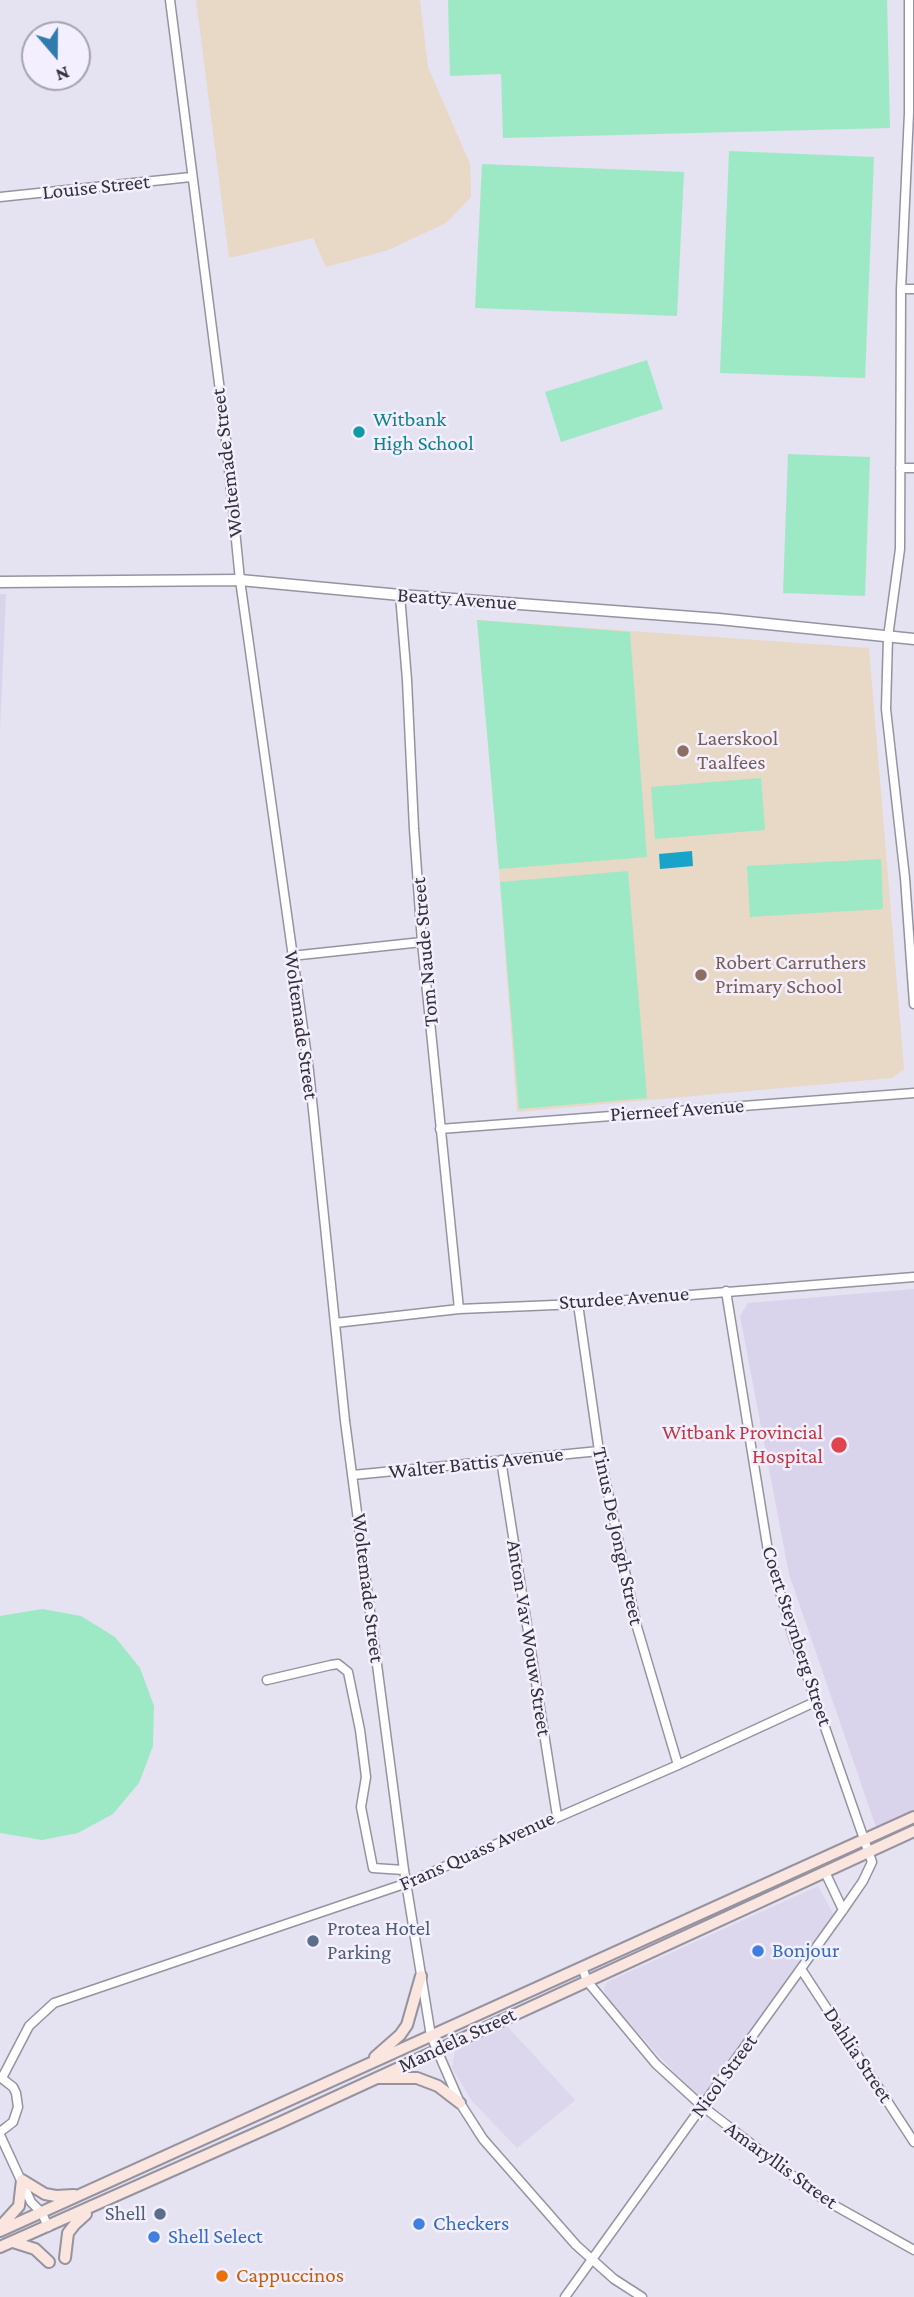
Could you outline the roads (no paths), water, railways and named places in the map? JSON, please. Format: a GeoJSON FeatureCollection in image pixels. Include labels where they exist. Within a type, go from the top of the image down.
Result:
{"type":"FeatureCollection","features":[{"type":"Feature","properties":{"kind":"main road","name":"Mandela Street"},"geometry":{"type":"LineString","coordinates":[[0,2229],[42,2213],[914,1817]]}},
{"type":"Feature","properties":{"kind":"main road","name":"Mandela Street"},"geometry":{"type":"LineString","coordinates":[[0,2248],[914,1831]]}},
{"type":"Feature","properties":{"kind":"main road"},"geometry":{"type":"LineString","coordinates":[[365,2066],[400,2035],[407,2025],[421,1976]]}},
{"type":"Feature","properties":{"kind":"main road"},"geometry":{"type":"LineString","coordinates":[[373,2079],[417,2078],[438,2086],[460,2103]]}},
{"type":"Feature","properties":{"kind":"main road"},"geometry":{"type":"LineString","coordinates":[[0,2229],[19,2206],[22,2180],[51,2196],[83,2194]]}},
{"type":"Feature","properties":{"kind":"main road"},"geometry":{"type":"LineString","coordinates":[[65,2258],[65,2244],[71,2228],[103,2202]]}},
{"type":"Feature","properties":{"kind":"main road"},"geometry":{"type":"LineString","coordinates":[[12,2242],[35,2249],[49,2262]]}},
{"type":"Feature","properties":{"kind":"street","name":"Woltemade Street"},"geometry":{"type":"LineString","coordinates":[[170,0],[225,430],[240,580],[309,1071],[353,1475],[404,1870],[431,2036],[460,2103],[483,2139],[592,2261],[642,2297]]}},
{"type":"Feature","properties":{"kind":"street"},"geometry":{"type":"LineString","coordinates":[[909,0],[911,113],[901,289],[900,549],[888,637],[886,709],[910,878],[914,1004]]}},
{"type":"Feature","properties":{"kind":"street","name":"Louise Street"},"geometry":{"type":"LineString","coordinates":[[0,197],[191,177]]}},
{"type":"Feature","properties":{"kind":"street"},"geometry":{"type":"LineString","coordinates":[[901,289],[914,289]]}},
{"type":"Feature","properties":{"kind":"street"},"geometry":{"type":"LineString","coordinates":[[900,468],[914,468]]}},
{"type":"Feature","properties":{"kind":"street","name":"Beatty Avenue"},"geometry":{"type":"LineString","coordinates":[[0,582],[240,580],[719,619],[914,639]]}},
{"type":"Feature","properties":{"kind":"street","name":"Tom Naude Street"},"geometry":{"type":"LineString","coordinates":[[400,595],[422,943],[459,1309]]}},
{"type":"Feature","properties":{"kind":"street"},"geometry":{"type":"LineString","coordinates":[[291,956],[422,943]]}},
{"type":"Feature","properties":{"kind":"street","name":"Pierneef Avenue"},"geometry":{"type":"LineString","coordinates":[[440,1129],[914,1093]]}},
{"type":"Feature","properties":{"kind":"street","name":"Sturdee Avenue"},"geometry":{"type":"LineString","coordinates":[[335,1323],[459,1309],[578,1304],[914,1277]]}},
{"type":"Feature","properties":{"kind":"street","name":"Coert Steynberg Street"},"geometry":{"type":"LineString","coordinates":[[726,1291],[768,1551],[792,1633],[869,1851]]}},
{"type":"Feature","properties":{"kind":"street","name":"Tinus De Jongh Street"},"geometry":{"type":"LineString","coordinates":[[578,1304],[599,1451],[638,1628],[678,1765]]}},
{"type":"Feature","properties":{"kind":"street","name":"Walter Battis Avenue"},"geometry":{"type":"LineString","coordinates":[[353,1475],[599,1451]]}},
{"type":"Feature","properties":{"kind":"street","name":"Anton Vav Wouw Street"},"geometry":{"type":"LineString","coordinates":[[501,1460],[557,1816]]}},
{"type":"Feature","properties":{"kind":"street"},"geometry":{"type":"LineString","coordinates":[[267,1680],[338,1664],[348,1672],[366,1777],[361,1807],[373,1868],[404,1870]]}},
{"type":"Feature","properties":{"kind":"street","name":"Frans Quass Avenue"},"geometry":{"type":"LineString","coordinates":[[1,2077],[29,2026],[47,2008],[62,1999],[407,1884],[817,1701]]}},
{"type":"Feature","properties":{"kind":"street","name":"Nicol Street"},"geometry":{"type":"LineString","coordinates":[[565,2297],[844,1910],[872,1862],[869,1851]]}},
{"type":"Feature","properties":{"kind":"street"},"geometry":{"type":"LineString","coordinates":[[825,1872],[844,1910]]}},
{"type":"Feature","properties":{"kind":"street","name":"Amaryllis Street"},"geometry":{"type":"LineString","coordinates":[[582,1967],[587,1981],[656,2064],[702,2106],[823,2199],[914,2250]]}},
{"type":"Feature","properties":{"kind":"street","name":"Dahlia Street"},"geometry":{"type":"LineString","coordinates":[[801,1969],[914,2141]]}},
{"type":"Feature","properties":{"kind":"street"},"geometry":{"type":"LineString","coordinates":[[1,2077],[16,2093],[18,2107],[13,2122],[0,2133],[31,2202],[42,2213],[48,2227]]}},
{"type":"Feature","properties":{"kind":"street"},"geometry":{"type":"LineString","coordinates":[[31,2202],[30,2218],[36,2232]]}},
{"type":"Feature","properties":{"kind":"water"},"geometry":{"type":"Polygon","coordinates":[[[692,851],[693,866],[660,869],[659,854],[692,851]]]}},
{"type":"Feature","properties":{"kind":"place","name":"Witbank High School"},"geometry":{"type":"Point","coordinates":[359,432]}},
{"type":"Feature","properties":{"kind":"place","name":"Laerskool Taalfees"},"geometry":{"type":"Point","coordinates":[683,751]}},
{"type":"Feature","properties":{"kind":"place","name":"Robert Carruthers Primary School"},"geometry":{"type":"Point","coordinates":[701,975]}},
{"type":"Feature","properties":{"kind":"place","name":"Witbank Provincial Hospital"},"geometry":{"type":"Point","coordinates":[839,1445]}},
{"type":"Feature","properties":{"kind":"place","name":"Protea Hotel Parking"},"geometry":{"type":"Point","coordinates":[313,1941]}},
{"type":"Feature","properties":{"kind":"place","name":"Bonjour"},"geometry":{"type":"Point","coordinates":[758,1951]}},
{"type":"Feature","properties":{"kind":"place","name":"Shell"},"geometry":{"type":"Point","coordinates":[160,2214]}},
{"type":"Feature","properties":{"kind":"place","name":"Checkers"},"geometry":{"type":"Point","coordinates":[419,2224]}},
{"type":"Feature","properties":{"kind":"place","name":"Shell Select"},"geometry":{"type":"Point","coordinates":[154,2237]}},
{"type":"Feature","properties":{"kind":"place","name":"Cappuccinos"},"geometry":{"type":"Point","coordinates":[222,2276]}}]}
